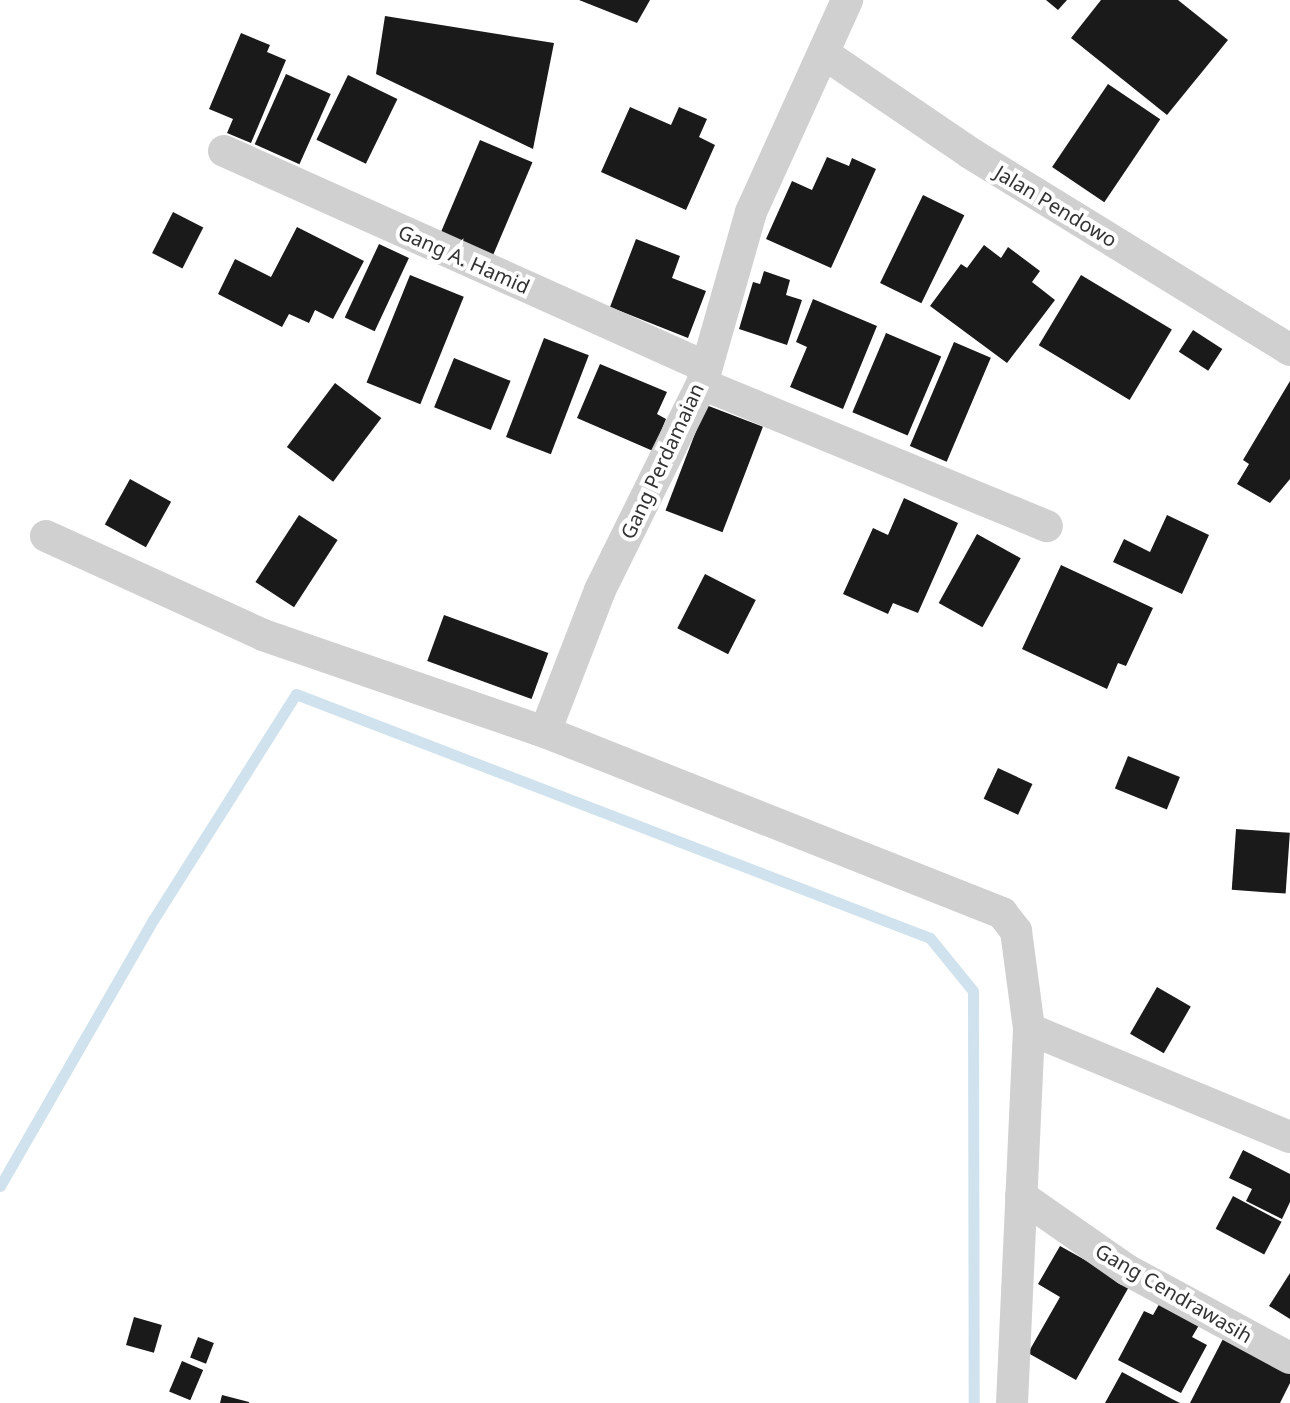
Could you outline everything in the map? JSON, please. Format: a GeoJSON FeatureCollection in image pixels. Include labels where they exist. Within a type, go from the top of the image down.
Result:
{"type":"FeatureCollection","features":[{"type":"Feature","properties":{"kind":"street","name":"Gang Perdamaian"},"geometry":{"type":"LineString","coordinates":[[545,732],[600,590],[703,375],[751,212],[826,55],[847,0]]}},
{"type":"Feature","properties":{"kind":"street","name":"Jalan Pendowo"},"geometry":{"type":"LineString","coordinates":[[826,55],[970,153],[1290,350]]}},
{"type":"Feature","properties":{"kind":"street","name":"Gang A. Hamid"},"geometry":{"type":"LineString","coordinates":[[224,151],[703,375],[1047,526]]}},
{"type":"Feature","properties":{"kind":"street"},"geometry":{"type":"LineString","coordinates":[[46,536],[263,635],[545,732],[1002,913],[1016,931],[1029,1029],[1012,1403]]}},
{"type":"Feature","properties":{"kind":"street"},"geometry":{"type":"LineString","coordinates":[[1029,1029],[1290,1137]]}},
{"type":"Feature","properties":{"kind":"street","name":"Gang Cendrawasih"},"geometry":{"type":"LineString","coordinates":[[1021,1196],[1127,1270],[1290,1358]]}},
{"type":"Feature","properties":{"kind":"building"},"geometry":{"type":"Polygon","coordinates":[[[579,0],[650,0],[637,23],[579,0]]]}},
{"type":"Feature","properties":{"kind":"building"},"geometry":{"type":"Polygon","coordinates":[[[1046,0],[1067,0],[1058,10],[1046,0]]]}},
{"type":"Feature","properties":{"kind":"building"},"geometry":{"type":"Polygon","coordinates":[[[1101,0],[1178,0],[1228,40],[1167,115],[1071,38],[1101,0]]]}},
{"type":"Feature","properties":{"kind":"building"},"geometry":{"type":"Polygon","coordinates":[[[385,16],[554,43],[533,149],[376,74],[385,16]]]}},
{"type":"Feature","properties":{"kind":"building"},"geometry":{"type":"Polygon","coordinates":[[[241,33],[270,45],[267,52],[286,60],[251,143],[227,133],[233,119],[209,109],[241,33]]]}},
{"type":"Feature","properties":{"kind":"building"},"geometry":{"type":"Polygon","coordinates":[[[286,74],[331,94],[299,164],[255,144],[286,74]]]}},
{"type":"Feature","properties":{"kind":"building"},"geometry":{"type":"Polygon","coordinates":[[[348,75],[397,99],[366,164],[316,140],[348,75]]]}},
{"type":"Feature","properties":{"kind":"building"},"geometry":{"type":"Polygon","coordinates":[[[1108,84],[1160,119],[1104,202],[1052,167],[1108,84]]]}},
{"type":"Feature","properties":{"kind":"building"},"geometry":{"type":"Polygon","coordinates":[[[630,107],[671,125],[679,107],[707,119],[699,137],[715,145],[686,210],[601,172],[630,107]]]}},
{"type":"Feature","properties":{"kind":"building"},"geometry":{"type":"Polygon","coordinates":[[[480,140],[532,162],[491,259],[439,237],[480,140]]]}},
{"type":"Feature","properties":{"kind":"building"},"geometry":{"type":"Polygon","coordinates":[[[827,157],[849,166],[852,158],[876,169],[831,268],[766,239],[792,181],[812,190],[827,157]]]}},
{"type":"Feature","properties":{"kind":"building"},"geometry":{"type":"Polygon","coordinates":[[[923,195],[964,215],[921,303],[880,283],[923,195]]]}},
{"type":"Feature","properties":{"kind":"building"},"geometry":{"type":"Polygon","coordinates":[[[173,212],[203,227],[182,268],[152,253],[173,212]]]}},
{"type":"Feature","properties":{"kind":"building"},"geometry":{"type":"Polygon","coordinates":[[[297,227],[364,261],[333,319],[315,310],[309,323],[289,314],[282,327],[218,294],[235,259],[271,277],[297,227]]]}},
{"type":"Feature","properties":{"kind":"building"},"geometry":{"type":"Polygon","coordinates":[[[636,239],[680,256],[672,278],[706,291],[688,338],[610,307],[636,239]]]}},
{"type":"Feature","properties":{"kind":"building"},"geometry":{"type":"Polygon","coordinates":[[[379,244],[409,258],[375,331],[345,317],[379,244]]]}},
{"type":"Feature","properties":{"kind":"building"},"geometry":{"type":"Polygon","coordinates":[[[984,245],[1001,258],[1008,247],[1040,271],[1032,282],[1055,300],[1007,363],[930,306],[961,264],[967,268],[984,245]]]}},
{"type":"Feature","properties":{"kind":"building"},"geometry":{"type":"Polygon","coordinates":[[[764,271],[790,280],[786,295],[802,300],[787,345],[739,329],[753,282],[760,284],[764,271]]]}},
{"type":"Feature","properties":{"kind":"building"},"geometry":{"type":"Polygon","coordinates":[[[410,275],[464,297],[420,404],[367,383],[410,275]]]}},
{"type":"Feature","properties":{"kind":"building"},"geometry":{"type":"Polygon","coordinates":[[[1081,275],[1172,330],[1130,400],[1039,345],[1081,275]]]}},
{"type":"Feature","properties":{"kind":"building"},"geometry":{"type":"Polygon","coordinates":[[[813,299],[877,326],[843,409],[790,387],[807,347],[796,342],[813,299]]]}},
{"type":"Feature","properties":{"kind":"building"},"geometry":{"type":"Polygon","coordinates":[[[1193,330],[1222,349],[1208,371],[1179,352],[1193,330]]]}},
{"type":"Feature","properties":{"kind":"building"},"geometry":{"type":"Polygon","coordinates":[[[886,333],[941,356],[908,436],[852,412],[886,333]]]}},
{"type":"Feature","properties":{"kind":"building"},"geometry":{"type":"Polygon","coordinates":[[[544,338],[589,355],[551,454],[506,437],[544,338]]]}},
{"type":"Feature","properties":{"kind":"building"},"geometry":{"type":"Polygon","coordinates":[[[954,342],[991,358],[947,462],[910,446],[954,342]]]}},
{"type":"Feature","properties":{"kind":"building"},"geometry":{"type":"Polygon","coordinates":[[[454,358],[511,381],[491,430],[434,407],[454,358]]]}},
{"type":"Feature","properties":{"kind":"building"},"geometry":{"type":"Polygon","coordinates":[[[600,364],[667,392],[657,414],[666,419],[653,451],[577,418],[600,364]]]}},
{"type":"Feature","properties":{"kind":"building"},"geometry":{"type":"Polygon","coordinates":[[[1290,381],[1290,479],[1270,503],[1237,484],[1249,464],[1243,460],[1290,381]]]}},
{"type":"Feature","properties":{"kind":"building"},"geometry":{"type":"Polygon","coordinates":[[[335,383],[381,418],[333,482],[287,447],[335,383]]]}},
{"type":"Feature","properties":{"kind":"building"},"geometry":{"type":"Polygon","coordinates":[[[706,405],[763,427],[722,532],[666,510],[706,405]]]}},
{"type":"Feature","properties":{"kind":"building"},"geometry":{"type":"Polygon","coordinates":[[[130,479],[171,502],[146,547],[105,524],[130,479]]]}},
{"type":"Feature","properties":{"kind":"building"},"geometry":{"type":"Polygon","coordinates":[[[904,498],[958,523],[918,613],[893,603],[888,614],[843,594],[873,528],[888,535],[904,498]]]}},
{"type":"Feature","properties":{"kind":"building"},"geometry":{"type":"Polygon","coordinates":[[[299,515],[338,540],[294,607],[255,582],[299,515]]]}},
{"type":"Feature","properties":{"kind":"building"},"geometry":{"type":"Polygon","coordinates":[[[1167,515],[1209,535],[1182,594],[1113,562],[1124,539],[1150,552],[1167,515]]]}},
{"type":"Feature","properties":{"kind":"building"},"geometry":{"type":"Polygon","coordinates":[[[977,534],[1021,558],[982,627],[939,603],[977,534]]]}},
{"type":"Feature","properties":{"kind":"building"},"geometry":{"type":"Polygon","coordinates":[[[1061,565],[1153,608],[1126,666],[1118,663],[1107,689],[1022,649],[1061,565]]]}},
{"type":"Feature","properties":{"kind":"building"},"geometry":{"type":"Polygon","coordinates":[[[705,574],[756,600],[728,654],[677,628],[705,574]]]}},
{"type":"Feature","properties":{"kind":"building"},"geometry":{"type":"Polygon","coordinates":[[[444,615],[548,653],[532,699],[427,661],[444,615]]]}},
{"type":"Feature","properties":{"kind":"building"},"geometry":{"type":"Polygon","coordinates":[[[1128,756],[1180,777],[1167,809],[1115,788],[1128,756]]]}},
{"type":"Feature","properties":{"kind":"building"},"geometry":{"type":"Polygon","coordinates":[[[998,768],[1032,784],[1018,815],[984,799],[998,768]]]}},
{"type":"Feature","properties":{"kind":"building"},"geometry":{"type":"Polygon","coordinates":[[[1236,829],[1290,833],[1286,894],[1232,890],[1236,829]]]}},
{"type":"Feature","properties":{"kind":"building"},"geometry":{"type":"Polygon","coordinates":[[[1157,987],[1191,1006],[1164,1053],[1130,1034],[1157,987]]]}},
{"type":"Feature","properties":{"kind":"building"},"geometry":{"type":"Polygon","coordinates":[[[1243,1150],[1290,1174],[1290,1202],[1282,1219],[1246,1201],[1252,1189],[1229,1178],[1243,1150]]]}},
{"type":"Feature","properties":{"kind":"building"},"geometry":{"type":"Polygon","coordinates":[[[1233,1196],[1282,1222],[1264,1254],[1216,1229],[1233,1196]]]}},
{"type":"Feature","properties":{"kind":"building"},"geometry":{"type":"Polygon","coordinates":[[[1060,1246],[1130,1285],[1076,1380],[1028,1353],[1060,1297],[1038,1284],[1060,1246]]]}},
{"type":"Feature","properties":{"kind":"building"},"geometry":{"type":"Polygon","coordinates":[[[1290,1273],[1290,1319],[1269,1306],[1290,1273]]]}},
{"type":"Feature","properties":{"kind":"building"},"geometry":{"type":"Polygon","coordinates":[[[1162,1299],[1202,1320],[1192,1337],[1207,1345],[1181,1393],[1118,1360],[1144,1311],[1153,1315],[1162,1299]]]}},
{"type":"Feature","properties":{"kind":"building"},"geometry":{"type":"Polygon","coordinates":[[[134,1317],[162,1325],[154,1353],[126,1345],[134,1317]]]}},
{"type":"Feature","properties":{"kind":"building"},"geometry":{"type":"Polygon","coordinates":[[[1225,1335],[1290,1368],[1290,1383],[1280,1403],[1190,1403],[1225,1335]]]}},
{"type":"Feature","properties":{"kind":"building"},"geometry":{"type":"Polygon","coordinates":[[[198,1337],[214,1343],[206,1364],[190,1358],[198,1337]]]}},
{"type":"Feature","properties":{"kind":"building"},"geometry":{"type":"Polygon","coordinates":[[[182,1361],[203,1370],[190,1400],[169,1391],[182,1361]]]}},
{"type":"Feature","properties":{"kind":"building"},"geometry":{"type":"Polygon","coordinates":[[[1122,1372],[1172,1399],[1180,1403],[1105,1403],[1122,1372]]]}},
{"type":"Feature","properties":{"kind":"building"},"geometry":{"type":"Polygon","coordinates":[[[222,1395],[249,1402],[249,1403],[220,1403],[222,1395]]]}},
{"type":"Feature","properties":{"kind":"waterway"},"geometry":{"type":"LineString","coordinates":[[0,1186],[153,920],[296,694],[930,938],[973,991],[974,1403]]}}]}
